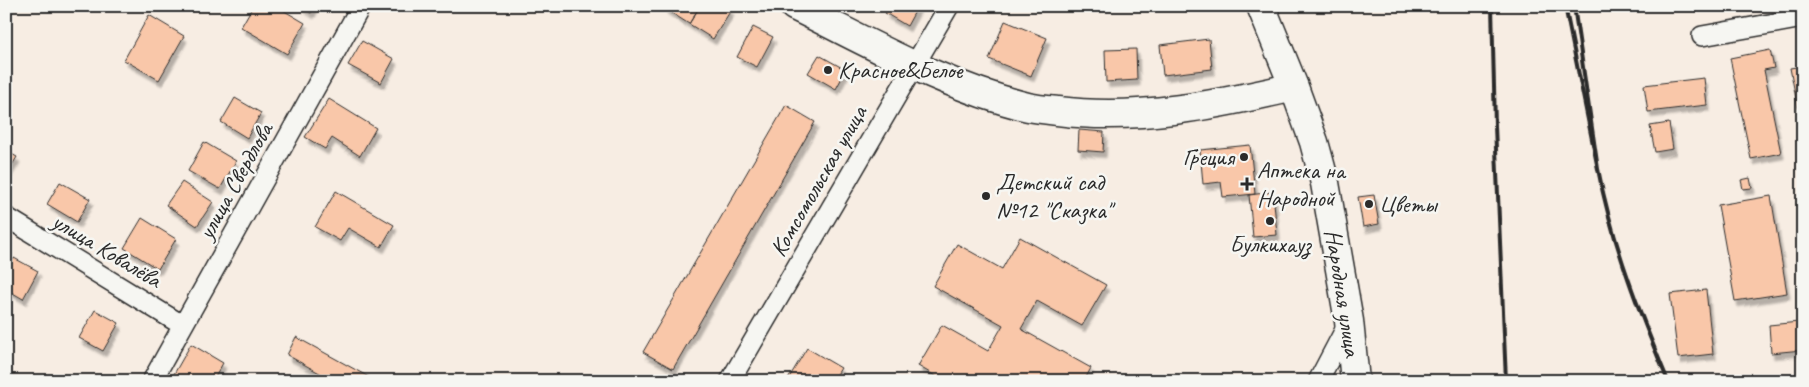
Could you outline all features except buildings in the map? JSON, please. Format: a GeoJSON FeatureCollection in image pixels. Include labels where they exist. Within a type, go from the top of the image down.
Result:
{"type":"FeatureCollection","features":[{"type":"Feature","properties":{"kind":"street","name":"улица Свердлова"},"geometry":{"type":"LineString","coordinates":[[152,381],[361,6]]}},
{"type":"Feature","properties":{"kind":"street"},"geometry":{"type":"LineString","coordinates":[[794,6],[914,66],[986,95],[1029,107],[1108,115],[1144,114],[1223,104],[1294,88]]}},
{"type":"Feature","properties":{"kind":"street","name":"Комсомольская улица"},"geometry":{"type":"LineString","coordinates":[[730,381],[949,6]]}},
{"type":"Feature","properties":{"kind":"street","name":"Народная улица"},"geometry":{"type":"LineString","coordinates":[[1262,6],[1314,142],[1325,183],[1350,321],[1355,381]]}},
{"type":"Feature","properties":{"kind":"street"},"geometry":{"type":"LineString","coordinates":[[1702,36],[1803,18]]}},
{"type":"Feature","properties":{"kind":"street","name":"улица Ковалёва"},"geometry":{"type":"LineString","coordinates":[[6,217],[182,325]]}},
{"type":"Feature","properties":{"kind":"street"},"geometry":{"type":"LineString","coordinates":[[1318,381],[1350,321]]}},
{"type":"Feature","properties":{"kind":"railway"},"geometry":{"type":"LineString","coordinates":[[1492,6],[1506,381]]}},
{"type":"Feature","properties":{"kind":"railway"},"geometry":{"type":"LineString","coordinates":[[1565,6],[1598,169],[1574,6]]}},
{"type":"Feature","properties":{"kind":"railway"},"geometry":{"type":"LineString","coordinates":[[1598,169],[1611,223],[1627,276],[1668,381]]}},
{"type":"Feature","properties":{"kind":"place","name":"Красное&Белое"},"geometry":{"type":"Point","coordinates":[828,70]}},
{"type":"Feature","properties":{"kind":"place","name":"Греция"},"geometry":{"type":"Point","coordinates":[1244,157]}},
{"type":"Feature","properties":{"kind":"place","name":"Аптека на Народной"},"geometry":{"type":"Point","coordinates":[1247,184]}},
{"type":"Feature","properties":{"kind":"place","name":"Детский сад №12 \"Сказка\""},"geometry":{"type":"Point","coordinates":[986,196]}},
{"type":"Feature","properties":{"kind":"place","name":"Цветы"},"geometry":{"type":"Point","coordinates":[1369,204]}},
{"type":"Feature","properties":{"kind":"place","name":"Булкихауз"},"geometry":{"type":"Point","coordinates":[1270,221]}}]}
